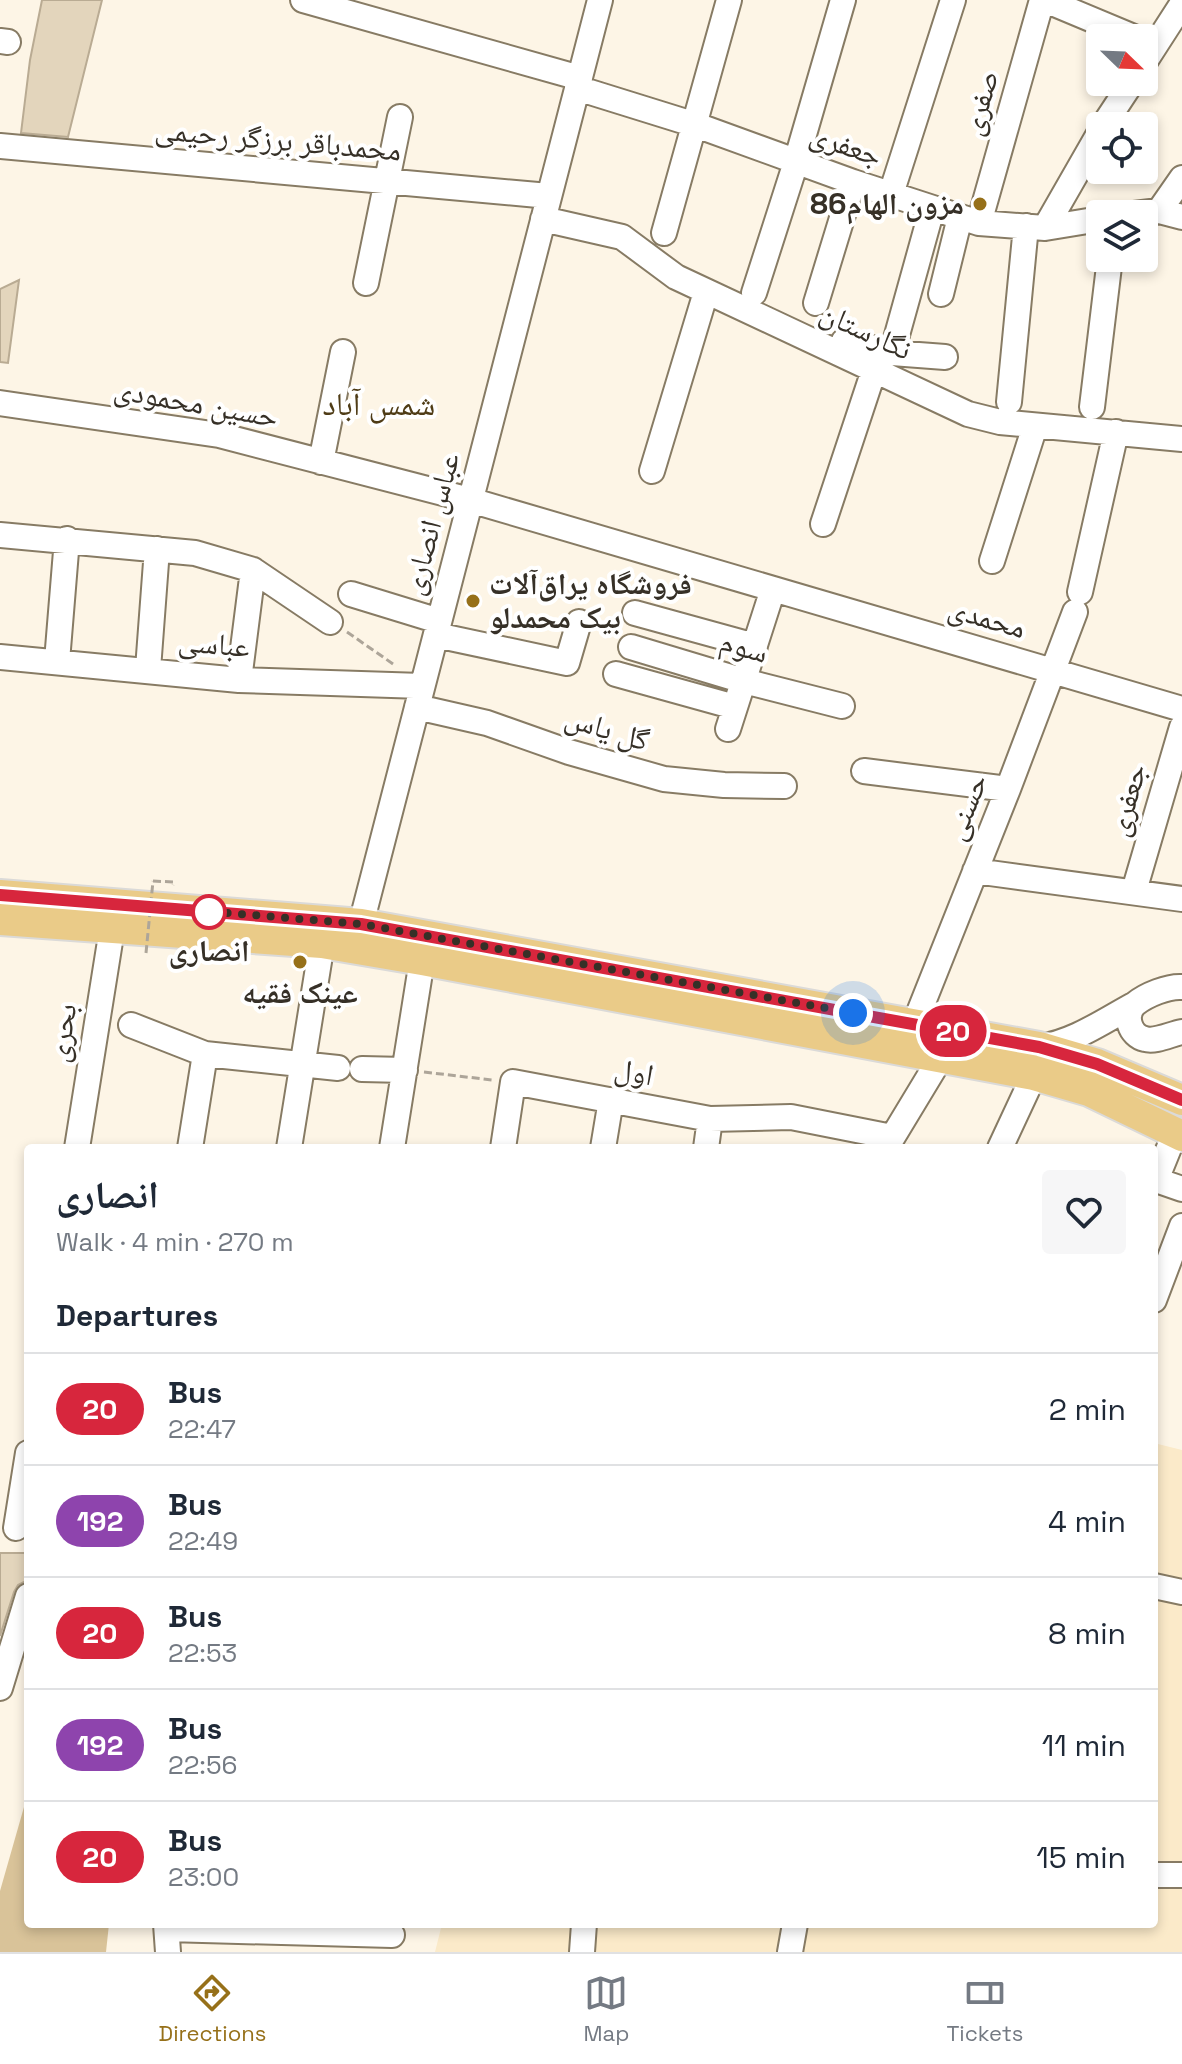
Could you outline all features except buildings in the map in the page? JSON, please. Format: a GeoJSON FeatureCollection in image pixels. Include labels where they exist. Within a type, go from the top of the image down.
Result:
{"type":"FeatureCollection","features":[{"type":"Feature","properties":{"kind":"main road"},"geometry":{"type":"LineString","coordinates":[[0,895],[361,924],[914,1025],[1037,1061],[1089,1091],[1179,1134]]}},
{"type":"Feature","properties":{"kind":"main road"},"geometry":{"type":"LineString","coordinates":[[0,920],[322,943],[941,1057],[1087,1061],[1182,1100]]}},
{"type":"Feature","properties":{"kind":"street","name":"جعفری"},"geometry":{"type":"LineString","coordinates":[[303,0],[579,83],[853,182],[970,220],[1036,227],[1086,221]]}},
{"type":"Feature","properties":{"kind":"street","name":"عباس انصاری"},"geometry":{"type":"LineString","coordinates":[[361,924],[600,0]]}},
{"type":"Feature","properties":{"kind":"street"},"geometry":{"type":"LineString","coordinates":[[664,233],[729,0]]}},
{"type":"Feature","properties":{"kind":"street"},"geometry":{"type":"LineString","coordinates":[[754,293],[843,0]]}},
{"type":"Feature","properties":{"kind":"street"},"geometry":{"type":"LineString","coordinates":[[891,194],[953,0]]}},
{"type":"Feature","properties":{"kind":"street"},"geometry":{"type":"LineString","coordinates":[[1053,2],[1098,24]]}},
{"type":"Feature","properties":{"kind":"street","name":"صفری"},"geometry":{"type":"LineString","coordinates":[[941,294],[1053,2]]}},
{"type":"Feature","properties":{"kind":"street"},"geometry":{"type":"LineString","coordinates":[[1158,27],[1172,5]]}},
{"type":"Feature","properties":{"kind":"street"},"geometry":{"type":"LineString","coordinates":[[366,283],[400,117]]}},
{"type":"Feature","properties":{"kind":"street","name":"محمدباقر برزگر رحیمی"},"geometry":{"type":"LineString","coordinates":[[0,146],[387,182],[546,207]]}},
{"type":"Feature","properties":{"kind":"street"},"geometry":{"type":"LineString","coordinates":[[1009,402],[1036,227],[1086,153]]}},
{"type":"Feature","properties":{"kind":"street"},"geometry":{"type":"LineString","coordinates":[[1170,214],[1182,178]]}},
{"type":"Feature","properties":{"kind":"street"},"geometry":{"type":"LineString","coordinates":[[816,303],[853,182]]}},
{"type":"Feature","properties":{"kind":"street","name":"نگارستان"},"geometry":{"type":"LineString","coordinates":[[546,207],[622,237],[676,277],[968,414],[1000,422],[1182,439]]}},
{"type":"Feature","properties":{"kind":"street"},"geometry":{"type":"LineString","coordinates":[[892,353],[932,209]]}},
{"type":"Feature","properties":{"kind":"street"},"geometry":{"type":"LineString","coordinates":[[1092,407],[1108,272]]}},
{"type":"Feature","properties":{"kind":"street"},"geometry":{"type":"LineString","coordinates":[[652,471],[706,292]]}},
{"type":"Feature","properties":{"kind":"street"},"geometry":{"type":"LineString","coordinates":[[844,341],[892,353],[945,357]]}},
{"type":"Feature","properties":{"kind":"street"},"geometry":{"type":"LineString","coordinates":[[321,462],[343,352]]}},
{"type":"Feature","properties":{"kind":"street"},"geometry":{"type":"LineString","coordinates":[[823,524],[874,370]]}},
{"type":"Feature","properties":{"kind":"street","name":"حسین محمودی"},"geometry":{"type":"LineString","coordinates":[[0,403],[219,435],[470,500]]}},
{"type":"Feature","properties":{"kind":"street"},"geometry":{"type":"LineString","coordinates":[[992,561],[1035,426]]}},
{"type":"Feature","properties":{"kind":"street","name":"حسنی"},"geometry":{"type":"LineString","coordinates":[[914,1025],[1078,602],[1116,432]]}},
{"type":"Feature","properties":{"kind":"street","name":"محمدی"},"geometry":{"type":"LineString","coordinates":[[470,500],[1182,709]]}},
{"type":"Feature","properties":{"kind":"street"},"geometry":{"type":"LineString","coordinates":[[0,535],[195,553],[253,570],[330,622]]}},
{"type":"Feature","properties":{"kind":"street"},"geometry":{"type":"LineString","coordinates":[[57,661],[67,539]]}},
{"type":"Feature","properties":{"kind":"street"},"geometry":{"type":"LineString","coordinates":[[148,669],[157,549]]}},
{"type":"Feature","properties":{"kind":"street"},"geometry":{"type":"LineString","coordinates":[[239,680],[253,570]]}},
{"type":"Feature","properties":{"kind":"street"},"geometry":{"type":"LineString","coordinates":[[616,674],[731,718],[773,589]]}},
{"type":"Feature","properties":{"kind":"street"},"geometry":{"type":"LineString","coordinates":[[351,594],[437,628],[567,663],[579,622]]}},
{"type":"Feature","properties":{"kind":"street"},"geometry":{"type":"LineString","coordinates":[[635,613],[755,646]]}},
{"type":"Feature","properties":{"kind":"street","name":"سوم"},"geometry":{"type":"LineString","coordinates":[[631,647],[842,706]]}},
{"type":"Feature","properties":{"kind":"street","name":"عباسی"},"geometry":{"type":"LineString","coordinates":[[0,657],[420,696]]}},
{"type":"Feature","properties":{"kind":"street","name":"گل یاس"},"geometry":{"type":"LineString","coordinates":[[420,696],[569,752],[664,779],[724,785],[784,786]]}},
{"type":"Feature","properties":{"kind":"street","name":"جعفری"},"geometry":{"type":"LineString","coordinates":[[1134,891],[1182,727]]}},
{"type":"Feature","properties":{"kind":"street"},"geometry":{"type":"LineString","coordinates":[[864,771],[1008,789]]}},
{"type":"Feature","properties":{"kind":"street"},"geometry":{"type":"LineString","coordinates":[[975,871],[1182,899]]}},
{"type":"Feature","properties":{"kind":"street","name":"بحری"},"geometry":{"type":"LineString","coordinates":[[78,1144],[112,929]]}},
{"type":"Feature","properties":{"kind":"street"},"geometry":{"type":"LineString","coordinates":[[290,1144],[322,943]]}},
{"type":"Feature","properties":{"kind":"street"},"geometry":{"type":"LineString","coordinates":[[393,1144],[422,960]]}},
{"type":"Feature","properties":{"kind":"street"},"geometry":{"type":"LineString","coordinates":[[1002,1144],[1037,1061],[1054,1045],[1179,985]]}},
{"type":"Feature","properties":{"kind":"street"},"geometry":{"type":"LineString","coordinates":[[1135,1004],[1129,1017],[1132,1030],[1142,1039],[1182,1032]]}},
{"type":"Feature","properties":{"kind":"street"},"geometry":{"type":"LineString","coordinates":[[131,1025],[205,1054],[405,1070]]}},
{"type":"Feature","properties":{"kind":"street"},"geometry":{"type":"LineString","coordinates":[[1141,1082],[1136,1069],[1140,1054],[1149,1040]]}},
{"type":"Feature","properties":{"kind":"street"},"geometry":{"type":"LineString","coordinates":[[191,1144],[205,1054]]}},
{"type":"Feature","properties":{"kind":"street"},"geometry":{"type":"LineString","coordinates":[[889,1142],[941,1057]]}},
{"type":"Feature","properties":{"kind":"street"},"geometry":{"type":"LineString","coordinates":[[504,1144],[513,1082]]}},
{"type":"Feature","properties":{"kind":"street","name":"اول"},"geometry":{"type":"LineString","coordinates":[[513,1082],[710,1119],[791,1117],[889,1142]]}},
{"type":"Feature","properties":{"kind":"street"},"geometry":{"type":"LineString","coordinates":[[604,1144],[611,1100]]}},
{"type":"Feature","properties":{"kind":"street"},"geometry":{"type":"LineString","coordinates":[[707,1144],[710,1119]]}},
{"type":"Feature","properties":{"kind":"street"},"geometry":{"type":"LineString","coordinates":[[1158,1173],[1179,1134]]}},
{"type":"Feature","properties":{"kind":"street"},"geometry":{"type":"LineString","coordinates":[[1158,1180],[1182,1189]]}},
{"type":"Feature","properties":{"kind":"street"},"geometry":{"type":"LineString","coordinates":[[1158,1289],[1182,1226]]}},
{"type":"Feature","properties":{"kind":"street"},"geometry":{"type":"LineString","coordinates":[[15,1528],[24,1476]]}},
{"type":"Feature","properties":{"kind":"street"},"geometry":{"type":"LineString","coordinates":[[1158,1587],[1182,1592]]}},
{"type":"Feature","properties":{"kind":"street"},"geometry":{"type":"LineString","coordinates":[[0,1688],[24,1609]]}},
{"type":"Feature","properties":{"kind":"street"},"geometry":{"type":"LineString","coordinates":[[1158,1875],[1182,1875]]}},
{"type":"Feature","properties":{"kind":"street"},"geometry":{"type":"LineString","coordinates":[[582,1952],[584,1928]]}},
{"type":"Feature","properties":{"kind":"street"},"geometry":{"type":"LineString","coordinates":[[790,1952],[794,1928]]}},
{"type":"Feature","properties":{"kind":"street"},"geometry":{"type":"LineString","coordinates":[[167,1935],[392,1937]]}},
{"type":"Feature","properties":{"kind":"path"},"geometry":{"type":"LineString","coordinates":[[330,622],[377,651],[420,696]]}},
{"type":"Feature","properties":{"kind":"path"},"geometry":{"type":"LineString","coordinates":[[146,953],[153,881],[174,882]]}},
{"type":"Feature","properties":{"kind":"path"},"geometry":{"type":"LineString","coordinates":[[405,1070],[513,1082]]}},
{"type":"Feature","properties":{"kind":"shaded area"},"geometry":{"type":"Polygon","coordinates":[[[1158,1444],[1182,1450],[1182,1952],[435,1952],[441,1928],[1158,1928],[1158,1444]]]}},
{"type":"Feature","properties":{"kind":"shaded area"},"geometry":{"type":"Polygon","coordinates":[[[24,1807],[24,1928],[109,1928],[106,1952],[0,1952],[0,1891],[24,1807]]]}},
{"type":"Feature","properties":{"kind":"bus line","name":"20"},"geometry":{"type":"LineString","coordinates":[[0,895],[361,924],[1039,1047],[1097,1064],[1182,1100]]}},
{"type":"Feature","properties":{"kind":"place","name":"مزون الهام86"},"geometry":{"type":"Point","coordinates":[980,204]}},
{"type":"Feature","properties":{"kind":"place","name":"فروشگاه یراق‌آلات بیک محمدلو"},"geometry":{"type":"Point","coordinates":[473,601]}},
{"type":"Feature","properties":{"kind":"place","name":"انصاری"},"geometry":{"type":"Point","coordinates":[209,912]}},
{"type":"Feature","properties":{"kind":"place","name":"عینک فقیه"},"geometry":{"type":"Point","coordinates":[300,962]}},
{"type":"Feature","properties":{"kind":"district","name":"شمس آباد"},"geometry":{"type":"Point","coordinates":[379,404]}},
{"type":"Feature","properties":{"kind":"route"},"geometry":{"type":"LineString","coordinates":[[209,912],[204,911],[361,924],[853,1013]]}}]}
